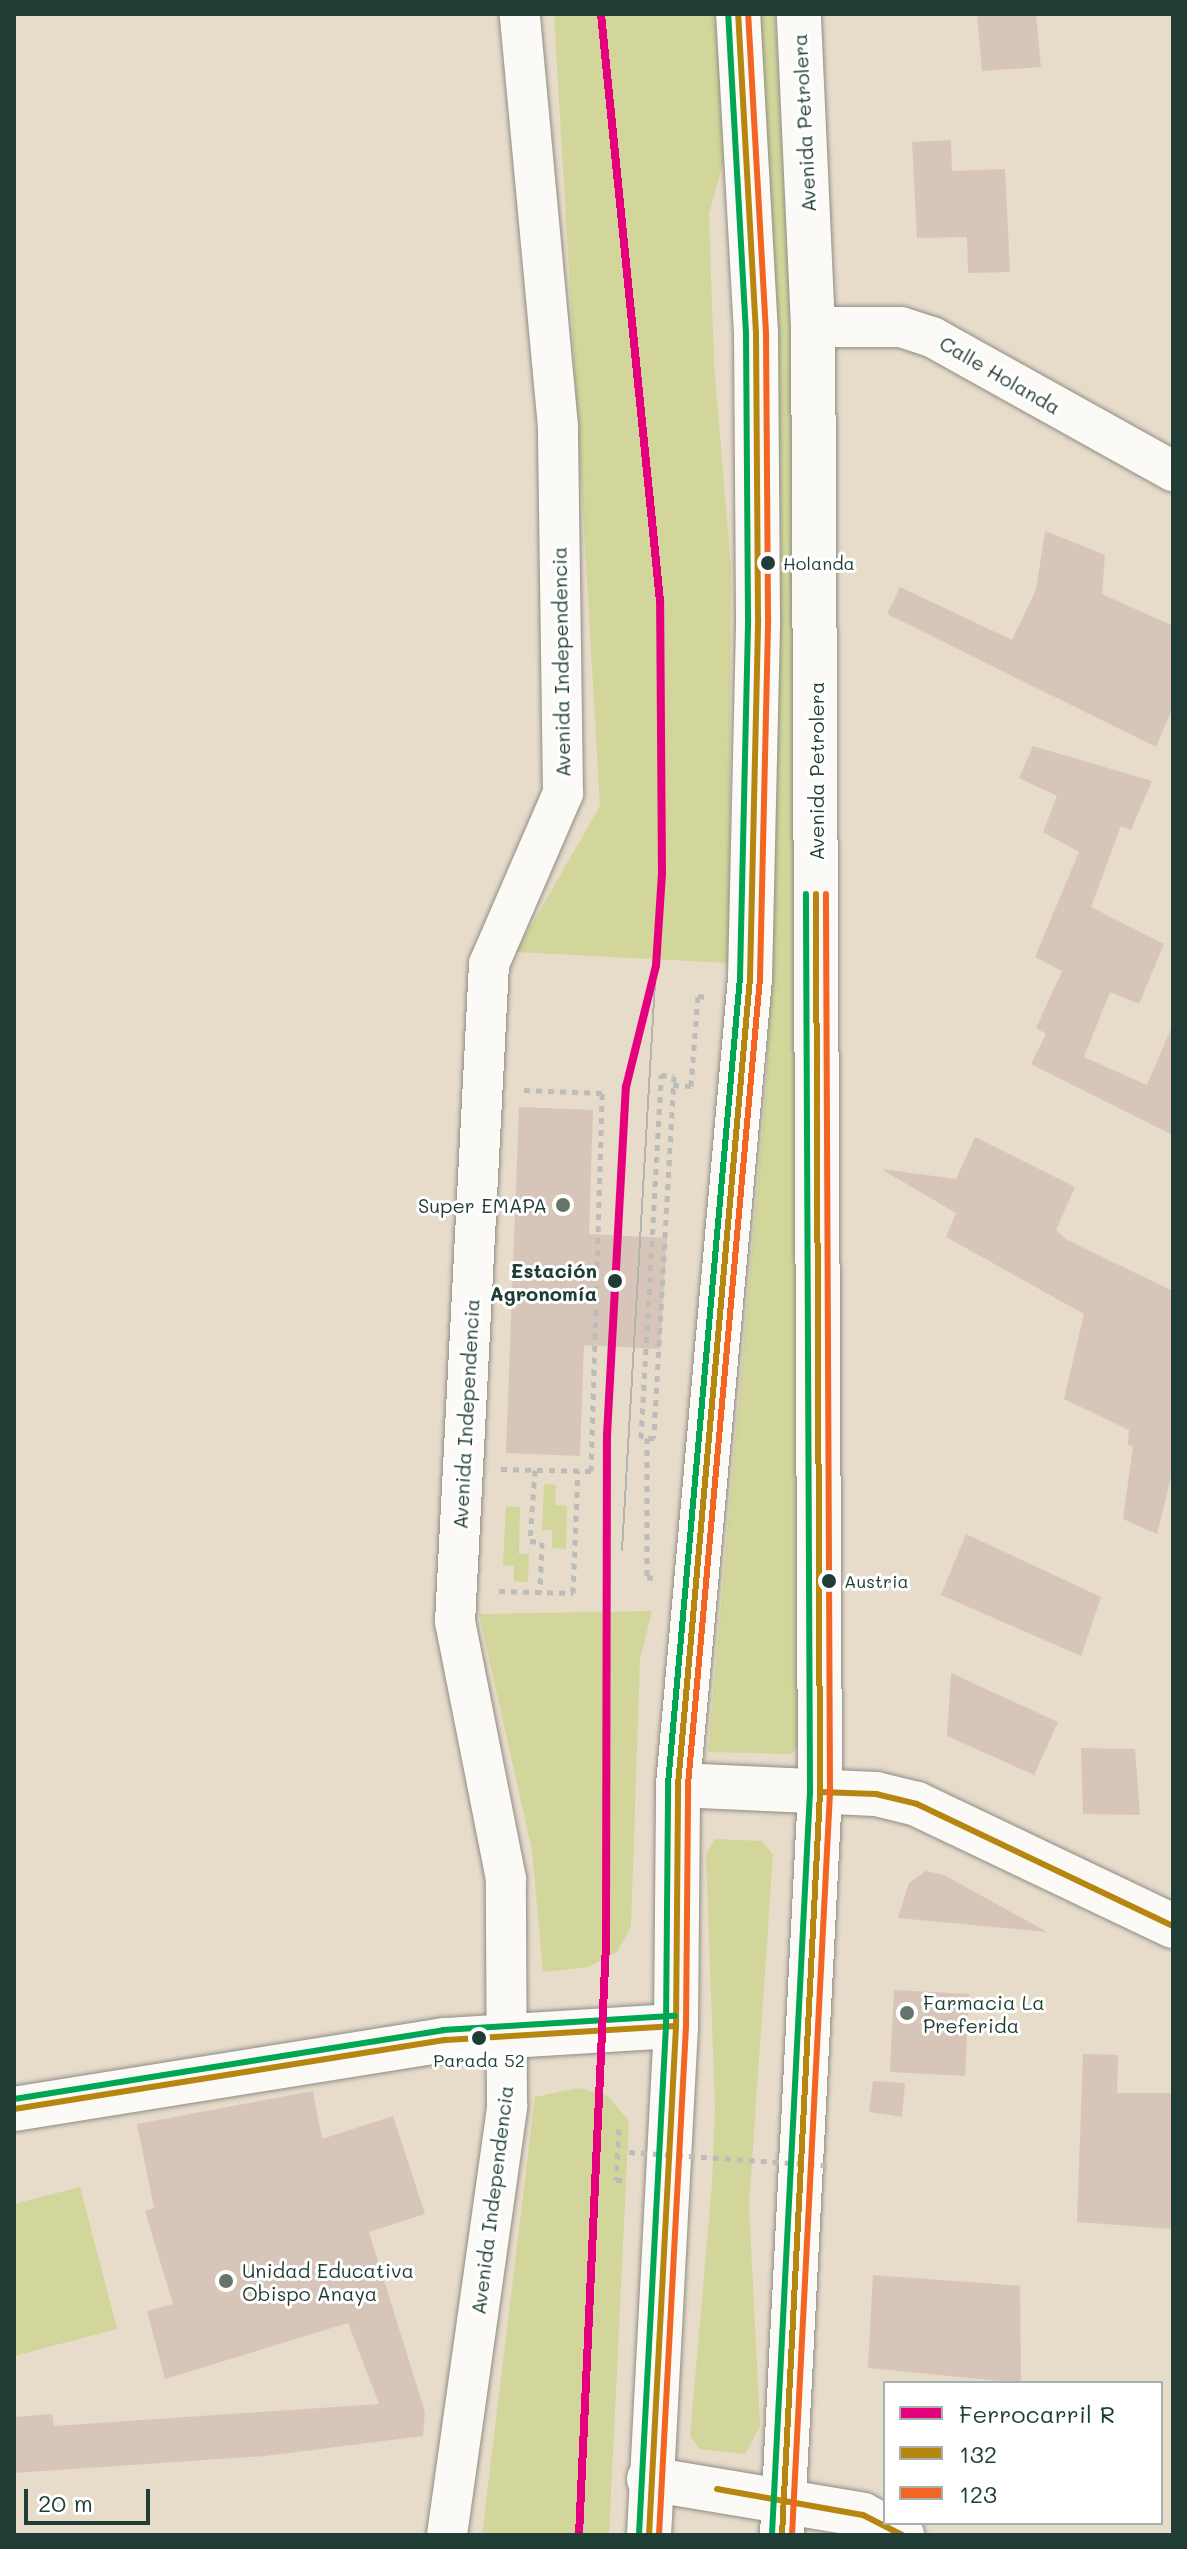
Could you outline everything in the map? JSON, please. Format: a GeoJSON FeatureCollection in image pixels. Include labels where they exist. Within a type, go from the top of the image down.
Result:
{"type":"FeatureCollection","features":[{"type":"Feature","properties":{"kind":"main road"},"geometry":{"type":"LineString","coordinates":[[649,2535],[649,2479],[676,2026],[678,1785],[750,978],[758,618],[756,333],[738,14]]}},
{"type":"Feature","properties":{"kind":"main road","name":"Avenida Petrolera"},"geometry":{"type":"LineString","coordinates":[[783,2517],[820,1792],[813,327],[799,14]]}},
{"type":"Feature","properties":{"kind":"main road"},"geometry":{"type":"LineString","coordinates":[[678,1785],[876,1794],[917,1804],[1173,1926]]}},
{"type":"Feature","properties":{"kind":"main road"},"geometry":{"type":"LineString","coordinates":[[14,2109],[445,2040],[676,2026]]}},
{"type":"Feature","properties":{"kind":"main road"},"geometry":{"type":"LineString","coordinates":[[649,2479],[783,2517],[863,2515],[902,2535]]}},
{"type":"Feature","properties":{"kind":"street","name":"Avenida Independencia"},"geometry":{"type":"LineString","coordinates":[[447,2535],[507,2106],[506,1879],[455,1622],[489,964],[563,793],[558,427],[520,14]]}},
{"type":"Feature","properties":{"kind":"street","name":"Calle Holanda"},"geometry":{"type":"LineString","coordinates":[[813,327],[901,327],[932,337],[1173,471]]}},
{"type":"Feature","properties":{"kind":"path"},"geometry":{"type":"LineString","coordinates":[[673,1085],[691,1086],[698,996],[716,998]]}},
{"type":"Feature","properties":{"kind":"path"},"geometry":{"type":"LineString","coordinates":[[661,1075],[674,1076],[654,1438],[647,1438],[641,1438],[661,1075]]}},
{"type":"Feature","properties":{"kind":"path"},"geometry":{"type":"LineString","coordinates":[[483,1089],[602,1093],[591,1471],[495,1469],[494,1484]]}},
{"type":"Feature","properties":{"kind":"path"},"geometry":{"type":"LineString","coordinates":[[647,1438],[647,1577],[662,1578]]}},
{"type":"Feature","properties":{"kind":"path"},"geometry":{"type":"LineString","coordinates":[[535,1470],[530,1541],[542,1542],[540,1592]]}},
{"type":"Feature","properties":{"kind":"path"},"geometry":{"type":"LineString","coordinates":[[492,1591],[573,1593],[578,1471]]}},
{"type":"Feature","properties":{"kind":"path"},"geometry":{"type":"LineString","coordinates":[[619,2129],[616,2180],[628,2180],[629,2152],[832,2166]]}},
{"type":"Feature","properties":{"kind":"green space"},"geometry":{"type":"Polygon","coordinates":[[[554,14],[715,14],[725,156],[709,214],[714,362],[731,568],[729,963],[516,952],[600,806],[554,14]]]}},
{"type":"Feature","properties":{"kind":"green space"},"geometry":{"type":"Polygon","coordinates":[[[756,14],[775,14],[790,300],[800,1091],[798,1717],[797,1748],[791,1754],[708,1752],[766,1089],[772,956],[781,540],[766,136],[756,14]]]}},
{"type":"Feature","properties":{"kind":"green space"},"geometry":{"type":"Polygon","coordinates":[[[544,1484],[556,1485],[555,1505],[567,1506],[566,1549],[552,1548],[552,1530],[542,1530],[544,1484]]]}},
{"type":"Feature","properties":{"kind":"green space"},"geometry":{"type":"Polygon","coordinates":[[[506,1506],[520,1507],[519,1554],[529,1554],[528,1582],[514,1581],[514,1566],[503,1565],[506,1506]]]}},
{"type":"Feature","properties":{"kind":"green space"},"geometry":{"type":"Polygon","coordinates":[[[652,1611],[640,1659],[631,1927],[617,1952],[589,1967],[543,1972],[532,1851],[479,1614],[652,1611]]]}},
{"type":"Feature","properties":{"kind":"green space"},"geometry":{"type":"Polygon","coordinates":[[[715,1839],[762,1841],[773,1855],[749,2206],[760,2426],[745,2454],[700,2449],[690,2436],[712,2185],[715,2106],[706,1855],[715,1839]]]}},
{"type":"Feature","properties":{"kind":"green space"},"geometry":{"type":"Polygon","coordinates":[[[579,2088],[608,2096],[629,2121],[609,2535],[482,2535],[535,2097],[579,2088]]]}},
{"type":"Feature","properties":{"kind":"green space"},"geometry":{"type":"Polygon","coordinates":[[[80,2187],[117,2329],[14,2356],[14,2204],[80,2187]]]}},
{"type":"Feature","properties":{"kind":"building"},"geometry":{"type":"Polygon","coordinates":[[[977,14],[1036,14],[1041,67],[982,71],[977,14]]]}},
{"type":"Feature","properties":{"kind":"building"},"geometry":{"type":"Polygon","coordinates":[[[951,140],[952,171],[1005,169],[1010,272],[968,273],[967,237],[917,238],[912,142],[951,140]]]}},
{"type":"Feature","properties":{"kind":"building"},"geometry":{"type":"Polygon","coordinates":[[[1045,531],[1105,555],[1102,594],[1173,626],[1173,707],[1156,747],[887,614],[900,587],[1012,640],[1036,590],[1045,531]]]}},
{"type":"Feature","properties":{"kind":"building"},"geometry":{"type":"Polygon","coordinates":[[[1033,746],[1152,781],[1131,830],[1121,826],[1091,907],[1164,944],[1139,1004],[1110,992],[1084,1057],[1147,1085],[1173,1024],[1173,1135],[1031,1064],[1046,1034],[1036,1028],[1062,971],[1035,957],[1079,852],[1043,832],[1057,796],[1019,778],[1033,746]]]}},
{"type":"Feature","properties":{"kind":"building","name":"Estación Agronomía"},"geometry":{"type":"Polygon","coordinates":[[[519,1107],[593,1110],[589,1234],[667,1238],[660,1349],[584,1345],[580,1456],[506,1453],[519,1107]]]}},
{"type":"Feature","properties":{"kind":"building"},"geometry":{"type":"Polygon","coordinates":[[[975,1137],[1075,1187],[1056,1230],[1067,1240],[1173,1291],[1173,1469],[1157,1534],[1123,1519],[1133,1447],[1128,1444],[1129,1430],[1064,1399],[1084,1314],[946,1237],[956,1213],[881,1169],[956,1179],[975,1137]]]}},
{"type":"Feature","properties":{"kind":"building"},"geometry":{"type":"Polygon","coordinates":[[[966,1534],[1101,1597],[1081,1656],[941,1595],[966,1534]]]}},
{"type":"Feature","properties":{"kind":"building"},"geometry":{"type":"Polygon","coordinates":[[[951,1673],[1058,1722],[1034,1775],[947,1736],[951,1673]]]}},
{"type":"Feature","properties":{"kind":"building"},"geometry":{"type":"Polygon","coordinates":[[[1081,1748],[1135,1749],[1140,1815],[1083,1814],[1081,1748]]]}},
{"type":"Feature","properties":{"kind":"building"},"geometry":{"type":"Polygon","coordinates":[[[926,1871],[944,1875],[1047,1932],[898,1918],[909,1883],[926,1871]]]}},
{"type":"Feature","properties":{"kind":"building"},"geometry":{"type":"Polygon","coordinates":[[[894,1990],[969,1994],[965,2076],[890,2072],[894,1990]]]}},
{"type":"Feature","properties":{"kind":"building"},"geometry":{"type":"Polygon","coordinates":[[[1083,2054],[1118,2055],[1117,2093],[1173,2093],[1173,2229],[1077,2222],[1083,2054]]]}},
{"type":"Feature","properties":{"kind":"building"},"geometry":{"type":"Polygon","coordinates":[[[873,2081],[905,2083],[902,2117],[869,2112],[873,2081]]]}},
{"type":"Feature","properties":{"kind":"building"},"geometry":{"type":"Polygon","coordinates":[[[313,2091],[322,2139],[393,2116],[425,2214],[369,2232],[425,2412],[423,2436],[265,2456],[14,2473],[14,2417],[52,2414],[54,2426],[379,2404],[348,2323],[165,2379],[147,2311],[173,2304],[145,2211],[154,2208],[137,2124],[313,2091]]]}},
{"type":"Feature","properties":{"kind":"building"},"geometry":{"type":"Polygon","coordinates":[[[873,2275],[1020,2286],[1021,2381],[868,2368],[873,2275]]]}},
{"type":"Feature","properties":{"kind":"tram line"},"geometry":{"type":"LineString","coordinates":[[622,1550],[656,966]]}},
{"type":"Feature","properties":{"kind":"rail line","name":"R"},"geometry":{"type":"LineString","coordinates":[[579,2535],[606,1944],[607,1435],[626,1087],[656,966],[662,874],[660,601],[601,14]]}},
{"type":"Feature","properties":{"kind":"transit line","name":"132"},"geometry":{"type":"LineString","coordinates":[[649,2535],[676,2026],[678,1785],[750,978],[758,618],[756,333],[738,14]]}},
{"type":"Feature","properties":{"kind":"transit line","name":"123"},"geometry":{"type":"LineString","coordinates":[[659,2535],[686,2027],[688,1785],[760,978],[768,618],[766,333],[748,14]]}},
{"type":"Feature","properties":{"kind":"transit line"},"geometry":{"type":"LineString","coordinates":[[639,2534],[666,2026],[668,1784],[740,977],[748,618],[746,333],[728,15]]}},
{"type":"Feature","properties":{"kind":"transit line"},"geometry":{"type":"LineString","coordinates":[[772,2534],[810,1792],[806,894]]}},
{"type":"Feature","properties":{"kind":"transit line","name":"132"},"geometry":{"type":"LineString","coordinates":[[782,2535],[820,1792],[816,894]]}},
{"type":"Feature","properties":{"kind":"transit line","name":"123"},"geometry":{"type":"LineString","coordinates":[[792,2535],[830,1792],[826,894]]}},
{"type":"Feature","properties":{"kind":"transit line","name":"132"},"geometry":{"type":"LineString","coordinates":[[820,1792],[876,1794],[917,1804],[1173,1926]]}},
{"type":"Feature","properties":{"kind":"transit line"},"geometry":{"type":"LineString","coordinates":[[14,2099],[443,2030],[675,2016]]}},
{"type":"Feature","properties":{"kind":"transit line","name":"132"},"geometry":{"type":"LineString","coordinates":[[14,2109],[445,2040],[676,2026]]}},
{"type":"Feature","properties":{"kind":"transit line","name":"132"},"geometry":{"type":"LineString","coordinates":[[717,2489],[863,2515],[902,2535]]}},
{"type":"Feature","properties":{"kind":"place","name":"Holanda"},"geometry":{"type":"Point","coordinates":[768,563]}},
{"type":"Feature","properties":{"kind":"place","name":"Super EMAPA"},"geometry":{"type":"Point","coordinates":[563,1205]}},
{"type":"Feature","properties":{"kind":"place","name":"Estación Agronomía"},"geometry":{"type":"Point","coordinates":[615,1281]}},
{"type":"Feature","properties":{"kind":"place","name":"Austria"},"geometry":{"type":"Point","coordinates":[829,1581]}},
{"type":"Feature","properties":{"kind":"place","name":"Farmacia La Preferida"},"geometry":{"type":"Point","coordinates":[907,2013]}},
{"type":"Feature","properties":{"kind":"place","name":"Parada 52"},"geometry":{"type":"Point","coordinates":[479,2038]}},
{"type":"Feature","properties":{"kind":"place","name":"Unidad Educativa Obispo Anaya"},"geometry":{"type":"Point","coordinates":[226,2281]}}]}
